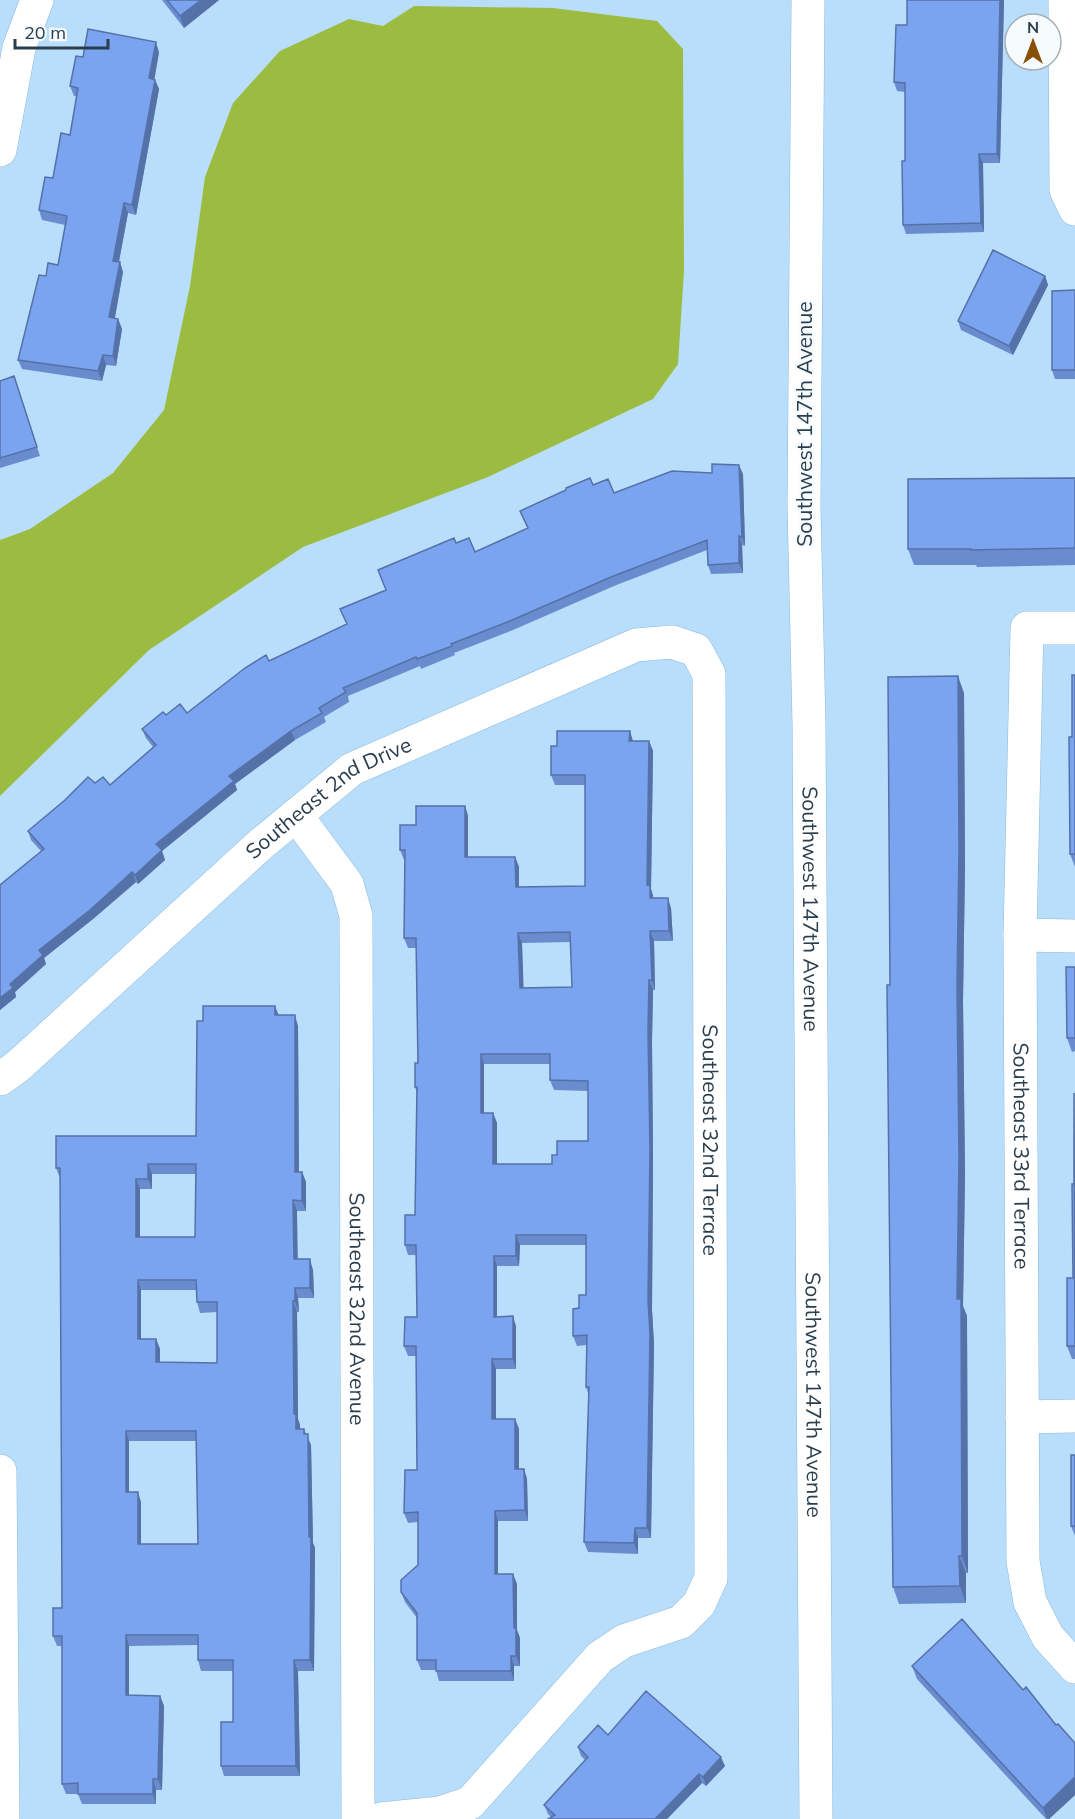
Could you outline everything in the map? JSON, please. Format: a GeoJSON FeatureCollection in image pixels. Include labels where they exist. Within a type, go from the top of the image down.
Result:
{"type":"FeatureCollection","features":[{"type":"Feature","properties":{"kind":"street"},"geometry":{"type":"LineString","coordinates":[[0,150],[19,48],[37,0]]}},
{"type":"Feature","properties":{"kind":"street","name":"Southwest 147th Avenue"},"geometry":{"type":"LineString","coordinates":[[808,0],[804,506],[809,724],[816,1819]]}},
{"type":"Feature","properties":{"kind":"street"},"geometry":{"type":"LineString","coordinates":[[1065,0],[1066,190],[1075,209]]}},
{"type":"Feature","properties":{"kind":"street","name":"Southeast 33rd Terrace"},"geometry":{"type":"LineString","coordinates":[[1075,628],[1027,628],[1020,935],[1023,1561],[1030,1602],[1048,1637],[1075,1667]]}},
{"type":"Feature","properties":{"kind":"street","name":"Southeast 2nd Drive"},"geometry":{"type":"LineString","coordinates":[[0,1079],[18,1066],[261,844],[352,769],[636,645],[672,642],[696,650],[709,674]]}},
{"type":"Feature","properties":{"kind":"street","name":"Southeast 32nd Terrace"},"geometry":{"type":"LineString","coordinates":[[381,1819],[440,1813],[470,1803],[600,1657],[624,1641],[681,1622],[699,1604],[711,1578],[709,674]]}},
{"type":"Feature","properties":{"kind":"street","name":"Southeast 32nd Avenue"},"geometry":{"type":"LineString","coordinates":[[296,815],[347,884],[356,916],[358,1819]]}},
{"type":"Feature","properties":{"kind":"street"},"geometry":{"type":"LineString","coordinates":[[1020,935],[1075,936]]}},
{"type":"Feature","properties":{"kind":"street"},"geometry":{"type":"LineString","coordinates":[[1022,1417],[1075,1416]]}},
{"type":"Feature","properties":{"kind":"street"},"geometry":{"type":"LineString","coordinates":[[0,1471],[3,1819]]}},
{"type":"Feature","properties":{"kind":"shaded area"},"geometry":{"type":"Polygon","coordinates":[[[414,6],[553,8],[657,21],[683,49],[684,271],[678,364],[653,399],[488,477],[303,547],[149,650],[0,796],[0,540],[30,529],[113,473],[164,410],[190,286],[205,177],[233,103],[280,51],[349,19],[383,26],[414,6]]]}},
{"type":"Feature","properties":{"kind":"building"},"geometry":{"type":"Polygon","coordinates":[[[167,0],[201,0],[180,16],[167,0]]]}},
{"type":"Feature","properties":{"kind":"building"},"geometry":{"type":"Polygon","coordinates":[[[907,0],[1000,0],[997,154],[979,154],[981,223],[903,225],[902,161],[905,161],[905,83],[894,82],[896,25],[907,25],[907,0]]]}},
{"type":"Feature","properties":{"kind":"building"},"geometry":{"type":"Polygon","coordinates":[[[88,29],[156,42],[149,78],[155,80],[132,205],[124,203],[113,261],[120,262],[109,317],[118,319],[113,356],[103,355],[98,371],[18,360],[39,275],[46,276],[48,263],[58,265],[67,216],[39,210],[45,177],[53,178],[61,133],[70,135],[78,88],[70,86],[76,56],[83,57],[88,29]]]}},
{"type":"Feature","properties":{"kind":"building"},"geometry":{"type":"Polygon","coordinates":[[[993,250],[1045,276],[1009,346],[958,321],[993,250]]]}},
{"type":"Feature","properties":{"kind":"building"},"geometry":{"type":"Polygon","coordinates":[[[1075,290],[1075,370],[1052,370],[1052,291],[1075,290]]]}},
{"type":"Feature","properties":{"kind":"building"},"geometry":{"type":"Polygon","coordinates":[[[14,376],[37,447],[0,458],[0,381],[14,376]]]}},
{"type":"Feature","properties":{"kind":"building"},"geometry":{"type":"Polygon","coordinates":[[[712,464],[739,465],[742,537],[739,536],[739,563],[708,565],[707,540],[611,577],[451,644],[452,646],[417,659],[416,657],[343,688],[346,692],[319,708],[322,713],[291,731],[229,776],[234,781],[156,844],[162,850],[135,875],[132,872],[90,910],[39,950],[43,955],[10,984],[13,988],[0,998],[0,885],[44,849],[28,831],[88,777],[95,783],[103,777],[110,785],[156,745],[142,729],[163,712],[166,715],[180,704],[187,713],[245,668],[266,655],[269,661],[347,624],[340,609],[386,590],[378,570],[454,538],[456,543],[469,538],[475,552],[528,528],[520,511],[590,478],[593,485],[608,479],[614,493],[672,471],[712,473],[712,464]]]}},
{"type":"Feature","properties":{"kind":"building"},"geometry":{"type":"Polygon","coordinates":[[[1075,478],[1075,548],[908,549],[908,479],[1075,478]]]}},
{"type":"Feature","properties":{"kind":"building"},"geometry":{"type":"Polygon","coordinates":[[[1072,675],[1075,675],[1075,854],[1070,854],[1069,737],[1072,737],[1072,675]]]}},
{"type":"Feature","properties":{"kind":"building"},"geometry":{"type":"Polygon","coordinates":[[[958,676],[957,1299],[961,1299],[962,1556],[959,1556],[960,1586],[893,1587],[887,985],[890,985],[888,677],[958,676]]]}},
{"type":"Feature","properties":{"kind":"building"},"geometry":{"type":"Polygon","coordinates":[[[557,731],[630,731],[629,741],[649,741],[647,885],[650,885],[650,898],[668,898],[669,931],[650,931],[652,980],[649,980],[648,1031],[650,1334],[647,1528],[635,1528],[634,1543],[584,1542],[589,1387],[586,1387],[587,1335],[573,1336],[573,1309],[579,1308],[579,1295],[586,1295],[586,1235],[516,1235],[516,1256],[494,1256],[494,1317],[513,1316],[513,1359],[492,1359],[492,1419],[515,1419],[515,1469],[524,1469],[525,1510],[495,1511],[495,1574],[513,1574],[516,1656],[511,1656],[511,1671],[436,1671],[436,1660],[417,1660],[417,1613],[401,1592],[401,1580],[418,1565],[418,1512],[404,1513],[405,1470],[417,1470],[416,1346],[404,1346],[405,1317],[417,1317],[416,1245],[405,1245],[405,1215],[415,1215],[417,1087],[415,1087],[415,1063],[418,1063],[416,938],[404,938],[405,850],[400,850],[400,825],[416,825],[416,806],[465,806],[465,857],[515,857],[516,887],[585,886],[585,775],[551,775],[551,746],[557,746],[557,731]],[[570,932],[518,933],[520,988],[572,987],[570,932]],[[481,1054],[481,1113],[493,1113],[493,1164],[552,1164],[552,1155],[557,1155],[557,1141],[588,1141],[588,1081],[550,1080],[550,1054],[481,1054]]]}},
{"type":"Feature","properties":{"kind":"building"},"geometry":{"type":"Polygon","coordinates":[[[1066,967],[1075,967],[1075,1038],[1067,1038],[1066,967]]]}},
{"type":"Feature","properties":{"kind":"building"},"geometry":{"type":"Polygon","coordinates":[[[203,1006],[275,1006],[275,1015],[295,1015],[295,1172],[302,1172],[302,1201],[293,1200],[294,1259],[310,1259],[310,1288],[295,1288],[295,1301],[293,1301],[294,1414],[296,1414],[296,1429],[304,1429],[304,1434],[308,1434],[309,1537],[311,1537],[310,1660],[294,1660],[296,1766],[221,1766],[221,1722],[233,1722],[233,1660],[198,1660],[198,1635],[126,1635],[126,1695],[160,1696],[158,1779],[153,1779],[153,1794],[78,1794],[78,1783],[62,1784],[62,1636],[53,1636],[53,1608],[62,1608],[60,1168],[56,1168],[56,1136],[196,1136],[197,1021],[203,1021],[203,1006]],[[148,1164],[148,1179],[136,1179],[136,1237],[195,1237],[196,1164],[148,1164]],[[138,1280],[138,1339],[156,1339],[156,1362],[217,1363],[217,1302],[197,1302],[196,1280],[138,1280]],[[126,1431],[126,1492],[138,1492],[138,1544],[198,1544],[196,1431],[126,1431]]]}},
{"type":"Feature","properties":{"kind":"building"},"geometry":{"type":"Polygon","coordinates":[[[1074,1093],[1075,1346],[1067,1346],[1067,1278],[1073,1278],[1074,1093]]]}},
{"type":"Feature","properties":{"kind":"building"},"geometry":{"type":"Polygon","coordinates":[[[1071,1455],[1075,1455],[1075,1526],[1071,1526],[1071,1455]]]}},
{"type":"Feature","properties":{"kind":"building"},"geometry":{"type":"Polygon","coordinates":[[[962,1619],[1023,1690],[1026,1687],[1056,1725],[1058,1724],[1075,1743],[1075,1777],[1043,1808],[912,1666],[962,1619]]]}},
{"type":"Feature","properties":{"kind":"building"},"geometry":{"type":"Polygon","coordinates":[[[646,1691],[721,1757],[703,1777],[699,1774],[655,1819],[548,1819],[555,1815],[544,1805],[588,1757],[578,1747],[598,1725],[608,1735],[646,1691]]]}}]}
